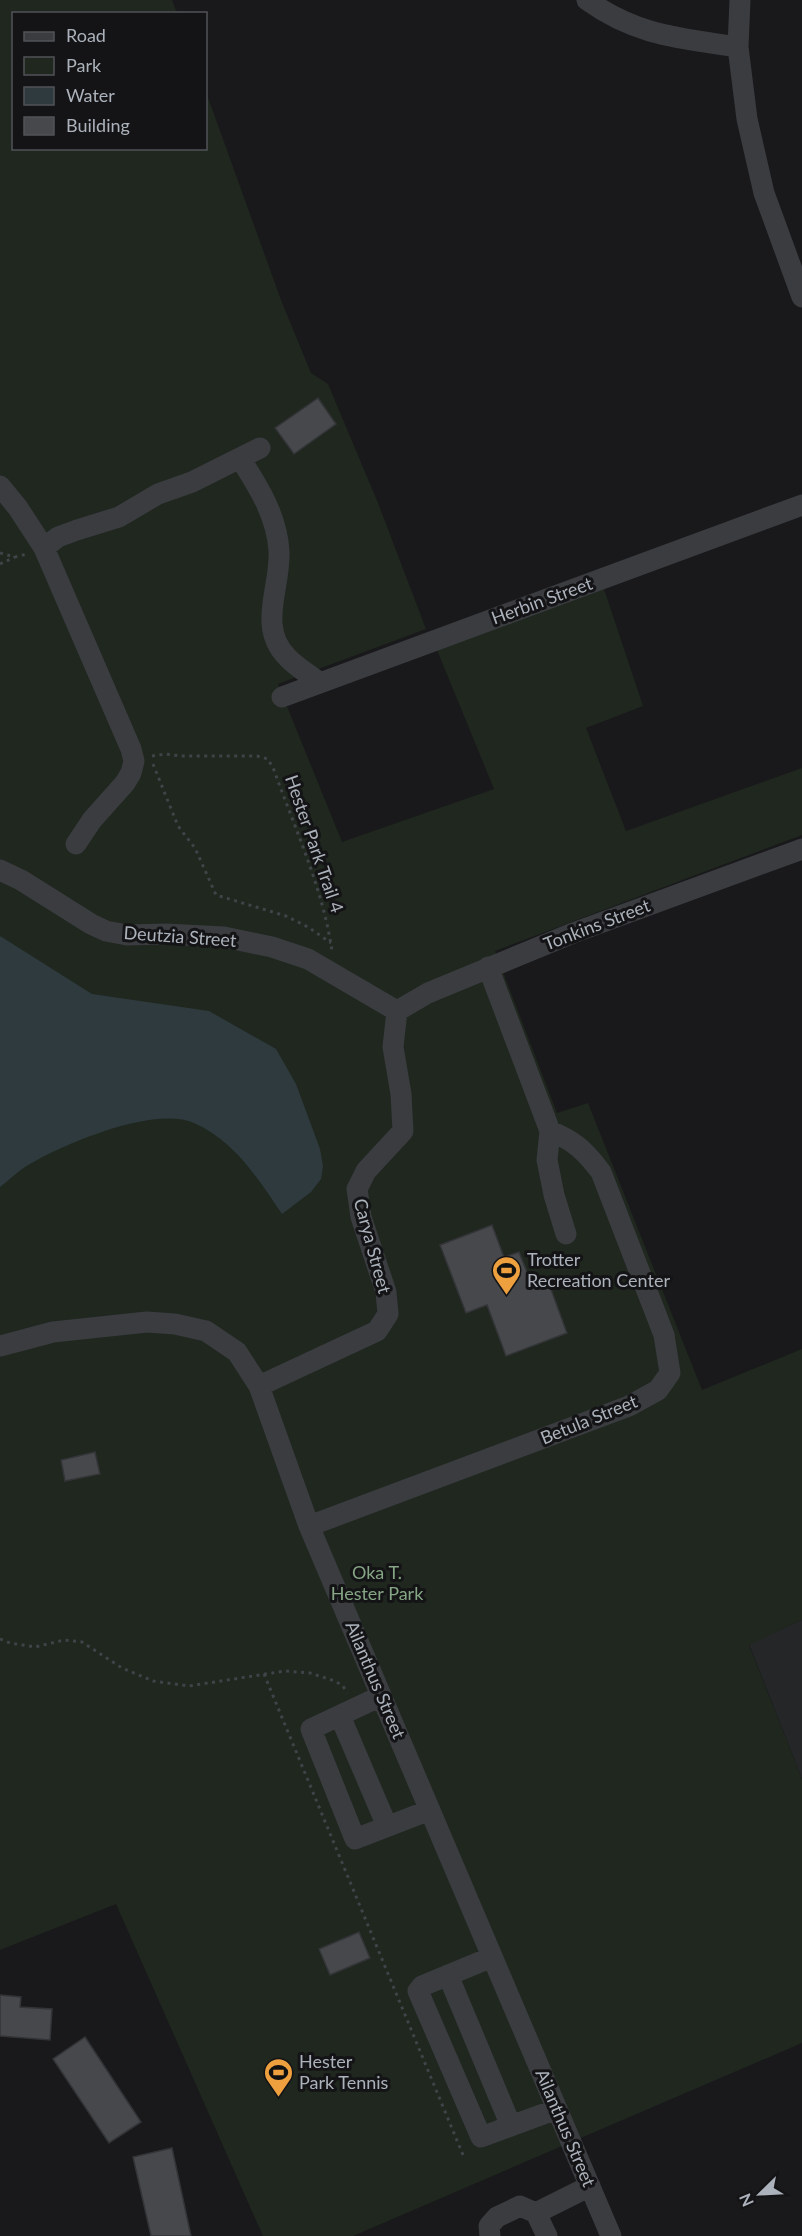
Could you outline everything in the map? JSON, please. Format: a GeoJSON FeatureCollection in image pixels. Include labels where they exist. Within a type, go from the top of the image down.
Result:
{"type":"FeatureCollection","features":[{"type":"Feature","properties":{"kind":"street"},"geometry":{"type":"LineString","coordinates":[[587,0],[638,29],[738,47]]}},
{"type":"Feature","properties":{"kind":"street"},"geometry":{"type":"LineString","coordinates":[[740,0],[738,47],[747,119],[764,193],[802,297]]}},
{"type":"Feature","properties":{"kind":"street"},"geometry":{"type":"LineString","coordinates":[[44,548],[58,537],[119,518],[158,494],[192,482],[260,448]]}},
{"type":"Feature","properties":{"kind":"street"},"geometry":{"type":"LineString","coordinates":[[240,458],[267,503],[279,550],[278,576],[271,616],[273,635],[288,658],[320,683]]}},
{"type":"Feature","properties":{"kind":"street"},"geometry":{"type":"LineString","coordinates":[[0,486],[18,508],[44,548],[134,761],[125,783],[92,820],[76,844]]}},
{"type":"Feature","properties":{"kind":"street","name":"Herbin Street"},"geometry":{"type":"LineString","coordinates":[[282,697],[802,505]]}},
{"type":"Feature","properties":{"kind":"street","name":"Tonkins Street"},"geometry":{"type":"LineString","coordinates":[[397,1011],[428,993],[573,933],[802,849]]}},
{"type":"Feature","properties":{"kind":"street","name":"Deutzia Street"},"geometry":{"type":"LineString","coordinates":[[0,870],[21,880],[106,931],[127,935],[166,934],[224,937],[272,947],[308,959],[397,1011]]}},
{"type":"Feature","properties":{"kind":"street"},"geometry":{"type":"LineString","coordinates":[[488,967],[550,1131],[547,1160],[554,1195],[566,1234]]}},
{"type":"Feature","properties":{"kind":"street","name":"Carya Street"},"geometry":{"type":"LineString","coordinates":[[259,1386],[377,1331],[388,1314],[386,1293],[361,1217],[357,1189],[366,1171],[403,1131],[401,1094],[393,1047],[397,1011]]}},
{"type":"Feature","properties":{"kind":"street","name":"Betula Street"},"geometry":{"type":"LineString","coordinates":[[309,1526],[628,1406],[658,1390],[670,1373],[664,1335],[601,1172],[585,1150],[566,1137],[550,1131]]}},
{"type":"Feature","properties":{"kind":"street","name":"Ailanthus Street"},"geometry":{"type":"LineString","coordinates":[[0,1346],[64,1331],[147,1322],[175,1324],[206,1331],[237,1352],[259,1386],[309,1526],[611,2236]]}},
{"type":"Feature","properties":{"kind":"street"},"geometry":{"type":"LineString","coordinates":[[381,1696],[311,1729],[355,1839],[430,1810]]}},
{"type":"Feature","properties":{"kind":"street"},"geometry":{"type":"LineString","coordinates":[[340,1716],[387,1826]]}},
{"type":"Feature","properties":{"kind":"street"},"geometry":{"type":"LineString","coordinates":[[492,1957],[422,1986],[418,1991],[481,2137],[557,2109]]}},
{"type":"Feature","properties":{"kind":"street"},"geometry":{"type":"LineString","coordinates":[[448,1975],[511,2126]]}},
{"type":"Feature","properties":{"kind":"street"},"geometry":{"type":"LineString","coordinates":[[500,2236],[502,2225],[516,2215],[590,2186]]}},
{"type":"Feature","properties":{"kind":"street"},"geometry":{"type":"LineString","coordinates":[[490,2236],[489,2226],[496,2217],[528,2209]]}},
{"type":"Feature","properties":{"kind":"street"},"geometry":{"type":"LineString","coordinates":[[528,2209],[547,2236]]}},
{"type":"Feature","properties":{"kind":"path"},"geometry":{"type":"LineString","coordinates":[[0,564],[44,548]]}},
{"type":"Feature","properties":{"kind":"path"},"geometry":{"type":"LineString","coordinates":[[0,553],[15,557]]}},
{"type":"Feature","properties":{"kind":"path","name":"Hester Park Trail 4"},"geometry":{"type":"LineString","coordinates":[[331,943],[308,927],[286,916],[216,896],[195,848],[178,826],[150,757],[165,754],[257,756],[268,759],[274,770],[329,928],[338,977]]}},
{"type":"Feature","properties":{"kind":"path"},"geometry":{"type":"LineString","coordinates":[[0,1639],[9,1644],[36,1647],[64,1640],[82,1642],[122,1668],[153,1681],[189,1686],[285,1671],[310,1673],[343,1686],[350,1697]]}},
{"type":"Feature","properties":{"kind":"path"},"geometry":{"type":"LineString","coordinates":[[264,1674],[463,2155]]}},
{"type":"Feature","properties":{"kind":"shaded area"},"geometry":{"type":"Polygon","coordinates":[[[802,1620],[802,1779],[749,1644],[802,1620]]]}},
{"type":"Feature","properties":{"kind":"green space","name":"Oka T. Hester Park"},"geometry":{"type":"Polygon","coordinates":[[[0,0],[172,0],[177,12],[12,12],[12,150],[207,150],[207,95],[281,300],[311,373],[328,384],[378,503],[426,629],[278,684],[342,842],[494,789],[437,650],[604,589],[643,706],[586,728],[626,831],[802,768],[802,835],[495,951],[557,1113],[588,1103],[702,1390],[802,1349],[802,1620],[749,1645],[802,1779],[802,2043],[353,2236],[263,2236],[116,1904],[0,1950],[0,0]]]}},
{"type":"Feature","properties":{"kind":"water"},"geometry":{"type":"Polygon","coordinates":[[[0,936],[92,994],[209,1011],[276,1049],[296,1084],[320,1149],[323,1166],[321,1179],[311,1192],[282,1214],[234,1150],[209,1131],[194,1123],[177,1119],[156,1119],[132,1123],[83,1139],[25,1167],[0,1187],[0,936]]]}},
{"type":"Feature","properties":{"kind":"building"},"geometry":{"type":"Polygon","coordinates":[[[318,398],[336,424],[294,454],[275,428],[318,398]]]}},
{"type":"Feature","properties":{"kind":"building","name":"Trotter Recreation Center"},"geometry":{"type":"Polygon","coordinates":[[[492,1225],[504,1257],[519,1252],[533,1287],[548,1281],[567,1333],[506,1356],[487,1305],[466,1313],[440,1245],[492,1225]]]}},
{"type":"Feature","properties":{"kind":"building"},"geometry":{"type":"Polygon","coordinates":[[[95,1452],[100,1474],[65,1481],[61,1460],[95,1452]]]}},
{"type":"Feature","properties":{"kind":"building"},"geometry":{"type":"Polygon","coordinates":[[[359,1932],[370,1958],[330,1975],[319,1949],[359,1932]]]}},
{"type":"Feature","properties":{"kind":"building"},"geometry":{"type":"Polygon","coordinates":[[[0,1995],[21,1997],[20,2007],[52,2009],[50,2040],[0,2036],[0,1995]]]}},
{"type":"Feature","properties":{"kind":"building"},"geometry":{"type":"Polygon","coordinates":[[[85,2037],[141,2122],[109,2143],[53,2059],[85,2037]]]}},
{"type":"Feature","properties":{"kind":"building"},"geometry":{"type":"Polygon","coordinates":[[[172,2148],[191,2236],[151,2236],[133,2157],[172,2148]]]}},
{"type":"Feature","properties":{"kind":"place","name":"Trotter Recreation Center"},"geometry":{"type":"Point","coordinates":[506,1296]}},
{"type":"Feature","properties":{"kind":"place","name":"Hester Park Tennis"},"geometry":{"type":"Point","coordinates":[278,2098]}}]}
